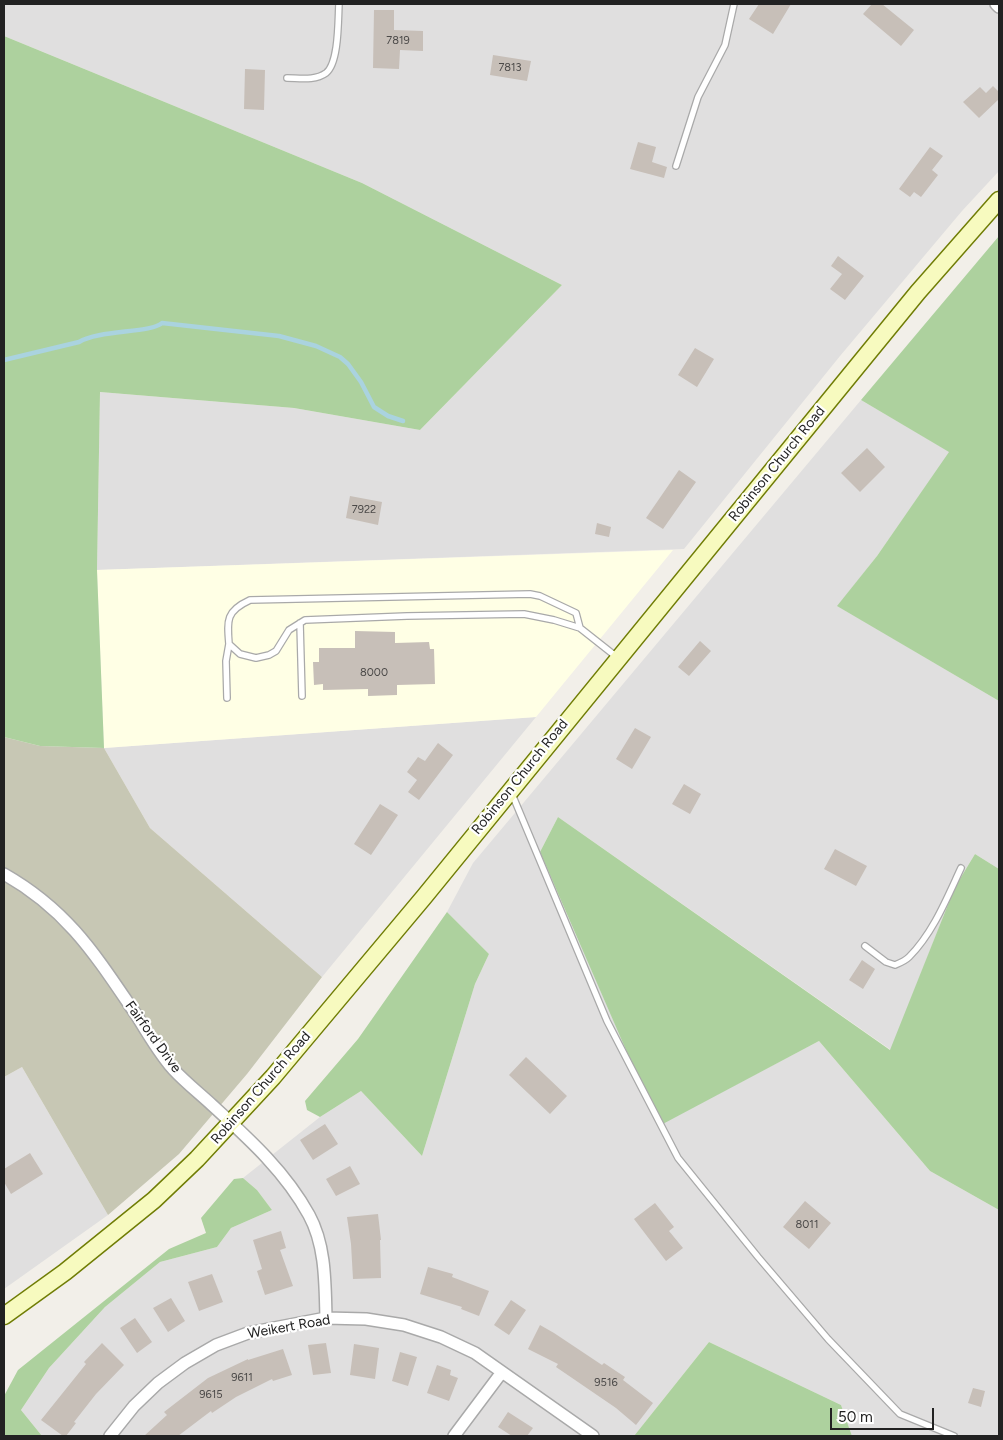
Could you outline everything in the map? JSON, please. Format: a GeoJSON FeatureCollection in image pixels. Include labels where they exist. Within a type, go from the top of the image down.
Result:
{"type":"FeatureCollection","features":[{"type":"Feature","properties":{"kind":"street"},"geometry":{"type":"LineString","coordinates":[[996,4],[999,8]]}},
{"type":"Feature","properties":{"kind":"street","name":"Robinson Church Road"},"geometry":{"type":"LineString","coordinates":[[4,1316],[65,1272],[154,1200],[197,1159],[273,1077],[424,897],[918,292],[999,200]]}},
{"type":"Feature","properties":{"kind":"street","name":"Fairford Drive"},"geometry":{"type":"LineString","coordinates":[[4,874],[48,904],[76,931],[100,962],[167,1061],[262,1152],[288,1181],[310,1216],[318,1236],[323,1258],[326,1318]]}},
{"type":"Feature","properties":{"kind":"street","name":"Weikert Road"},"geometry":{"type":"LineString","coordinates":[[110,1436],[134,1406],[158,1383],[185,1363],[216,1345],[248,1333],[326,1318],[366,1319],[404,1325],[441,1337],[475,1353],[593,1436]]}},
{"type":"Feature","properties":{"kind":"street"},"geometry":{"type":"LineString","coordinates":[[454,1436],[502,1372]]}},
{"type":"Feature","properties":{"kind":"lane"},"geometry":{"type":"LineString","coordinates":[[287,78],[310,79],[326,73],[332,63],[336,45],[339,4]]}},
{"type":"Feature","properties":{"kind":"lane"},"geometry":{"type":"LineString","coordinates":[[676,166],[698,97],[725,45],[734,4]]}},
{"type":"Feature","properties":{"kind":"lane"},"geometry":{"type":"LineString","coordinates":[[227,698],[226,660],[229,644],[227,624],[230,614],[240,605],[250,600],[530,594],[540,596],[576,614],[580,628]]}},
{"type":"Feature","properties":{"kind":"lane"},"geometry":{"type":"LineString","coordinates":[[229,644],[240,654],[256,658],[276,651],[289,630],[305,620],[524,614],[580,628],[618,658]]}},
{"type":"Feature","properties":{"kind":"lane"},"geometry":{"type":"LineString","coordinates":[[300,624],[302,696]]}},
{"type":"Feature","properties":{"kind":"lane"},"geometry":{"type":"LineString","coordinates":[[510,790],[607,1021],[678,1158],[758,1257],[828,1339],[900,1414],[954,1436]]}},
{"type":"Feature","properties":{"kind":"lane"},"geometry":{"type":"LineString","coordinates":[[865,946],[886,962],[895,965],[908,958],[924,938],[945,903],[961,868]]}},
{"type":"Feature","properties":{"kind":"shaded area"},"geometry":{"type":"Polygon","coordinates":[[[4,4],[999,4],[999,171],[962,211],[840,356],[684,549],[97,570],[100,392],[294,408],[420,430],[562,285],[362,183],[4,36],[4,4]]]}},
{"type":"Feature","properties":{"kind":"shaded area"},"geometry":{"type":"Polygon","coordinates":[[[861,400],[950,452],[877,556],[838,606],[999,701],[999,869],[975,854],[955,887],[891,1050],[558,817],[540,852],[659,1125],[819,1041],[930,1171],[999,1210],[999,1436],[852,1436],[841,1405],[709,1342],[634,1436],[42,1436],[21,1410],[49,1368],[105,1307],[160,1262],[217,1247],[231,1228],[272,1210],[257,1190],[243,1178],[320,1117],[361,1091],[422,1156],[475,984],[489,954],[447,912],[473,863],[861,400]]]}},
{"type":"Feature","properties":{"kind":"shaded area"},"geometry":{"type":"Polygon","coordinates":[[[673,550],[536,717],[104,748],[97,570],[673,550]]]}},
{"type":"Feature","properties":{"kind":"shaded area"},"geometry":{"type":"Polygon","coordinates":[[[536,717],[322,977],[150,828],[104,748],[536,717]]]}},
{"type":"Feature","properties":{"kind":"shaded area"},"geometry":{"type":"Polygon","coordinates":[[[4,737],[40,746],[104,748],[150,828],[322,977],[247,1074],[179,1154],[108,1215],[22,1067],[4,1077],[4,737]]]}},
{"type":"Feature","properties":{"kind":"shaded area"},"geometry":{"type":"Polygon","coordinates":[[[22,1067],[108,1215],[4,1289],[4,1077],[22,1067]]]}},
{"type":"Feature","properties":{"kind":"green space"},"geometry":{"type":"Polygon","coordinates":[[[4,36],[362,183],[562,285],[420,430],[294,408],[100,392],[97,570],[104,748],[40,746],[4,737],[4,36]]]}},
{"type":"Feature","properties":{"kind":"green space"},"geometry":{"type":"Polygon","coordinates":[[[999,236],[999,701],[837,606],[877,556],[949,452],[861,400],[999,236]]]}},
{"type":"Feature","properties":{"kind":"green space"},"geometry":{"type":"Polygon","coordinates":[[[558,817],[890,1050],[955,887],[975,854],[999,869],[999,1210],[930,1171],[819,1041],[659,1126],[540,852],[558,817]]]}},
{"type":"Feature","properties":{"kind":"green space"},"geometry":{"type":"Polygon","coordinates":[[[447,912],[489,954],[475,984],[422,1156],[361,1091],[320,1117],[307,1110],[305,1101],[358,1039],[447,912]]]}},
{"type":"Feature","properties":{"kind":"green space"},"geometry":{"type":"Polygon","coordinates":[[[243,1178],[257,1190],[272,1210],[231,1228],[217,1247],[160,1262],[105,1307],[49,1368],[21,1410],[42,1436],[4,1436],[4,1396],[18,1370],[169,1249],[206,1233],[201,1218],[234,1179],[243,1178]]]}},
{"type":"Feature","properties":{"kind":"green space"},"geometry":{"type":"Polygon","coordinates":[[[709,1342],[841,1405],[852,1436],[634,1436],[709,1342]]]}},
{"type":"Feature","properties":{"kind":"building"},"geometry":{"type":"Polygon","coordinates":[[[759,4],[791,4],[773,34],[749,19],[759,4]]]}},
{"type":"Feature","properties":{"kind":"building"},"geometry":{"type":"Polygon","coordinates":[[[872,4],[882,4],[914,30],[901,46],[863,14],[872,4]]]}},
{"type":"Feature","properties":{"kind":"building"},"geometry":{"type":"Polygon","coordinates":[[[374,10],[394,10],[394,30],[423,31],[423,51],[400,50],[399,69],[373,68],[374,10]]]}},
{"type":"Feature","properties":{"kind":"building"},"geometry":{"type":"Polygon","coordinates":[[[493,55],[531,61],[527,81],[490,75],[493,55]]]}},
{"type":"Feature","properties":{"kind":"building"},"geometry":{"type":"Polygon","coordinates":[[[245,69],[265,70],[264,110],[244,109],[245,69]]]}},
{"type":"Feature","properties":{"kind":"building"},"geometry":{"type":"Polygon","coordinates":[[[993,86],[999,92],[999,99],[979,118],[963,102],[980,87],[986,93],[993,86]]]}},
{"type":"Feature","properties":{"kind":"building"},"geometry":{"type":"Polygon","coordinates":[[[638,142],[656,147],[652,162],[667,167],[664,178],[630,169],[638,142]]]}},
{"type":"Feature","properties":{"kind":"building"},"geometry":{"type":"Polygon","coordinates":[[[930,147],[943,156],[932,170],[938,175],[921,197],[914,192],[910,197],[899,189],[930,147]]]}},
{"type":"Feature","properties":{"kind":"building"},"geometry":{"type":"Polygon","coordinates":[[[838,256],[864,276],[845,300],[830,289],[842,274],[831,266],[838,256]]]}},
{"type":"Feature","properties":{"kind":"building"},"geometry":{"type":"Polygon","coordinates":[[[695,348],[714,359],[697,387],[678,375],[695,348]]]}},
{"type":"Feature","properties":{"kind":"building"},"geometry":{"type":"Polygon","coordinates":[[[867,448],[885,467],[860,492],[841,473],[867,448]]]}},
{"type":"Feature","properties":{"kind":"building"},"geometry":{"type":"Polygon","coordinates":[[[679,470],[696,482],[663,529],[646,518],[679,470]]]}},
{"type":"Feature","properties":{"kind":"building"},"geometry":{"type":"Polygon","coordinates":[[[350,496],[382,502],[378,525],[346,518],[350,496]]]}},
{"type":"Feature","properties":{"kind":"building"},"geometry":{"type":"Polygon","coordinates":[[[597,523],[611,527],[609,537],[595,534],[597,523]]]}},
{"type":"Feature","properties":{"kind":"building"},"geometry":{"type":"Polygon","coordinates":[[[355,631],[395,632],[395,643],[429,642],[430,649],[434,649],[435,684],[397,685],[397,695],[368,696],[368,689],[323,690],[323,684],[314,685],[313,662],[319,662],[319,648],[355,648],[355,631]]]}},
{"type":"Feature","properties":{"kind":"building"},"geometry":{"type":"Polygon","coordinates":[[[700,641],[711,651],[689,676],[678,667],[700,641]]]}},
{"type":"Feature","properties":{"kind":"building"},"geometry":{"type":"Polygon","coordinates":[[[635,728],[651,737],[632,769],[616,759],[635,728]]]}},
{"type":"Feature","properties":{"kind":"building"},"geometry":{"type":"Polygon","coordinates":[[[438,743],[453,755],[419,800],[408,792],[417,780],[407,772],[418,757],[425,761],[438,743]]]}},
{"type":"Feature","properties":{"kind":"building"},"geometry":{"type":"Polygon","coordinates":[[[684,784],[701,794],[690,814],[672,804],[684,784]]]}},
{"type":"Feature","properties":{"kind":"building"},"geometry":{"type":"Polygon","coordinates":[[[380,804],[398,815],[371,855],[354,844],[380,804]]]}},
{"type":"Feature","properties":{"kind":"building"},"geometry":{"type":"Polygon","coordinates":[[[835,849],[867,866],[856,886],[824,869],[835,849]]]}},
{"type":"Feature","properties":{"kind":"building"},"geometry":{"type":"Polygon","coordinates":[[[862,960],[875,969],[863,989],[849,980],[862,960]]]}},
{"type":"Feature","properties":{"kind":"building"},"geometry":{"type":"Polygon","coordinates":[[[526,1057],[567,1096],[550,1114],[509,1075],[526,1057]]]}},
{"type":"Feature","properties":{"kind":"building"},"geometry":{"type":"Polygon","coordinates":[[[325,1124],[338,1144],[313,1160],[300,1140],[325,1124]]]}},
{"type":"Feature","properties":{"kind":"building"},"geometry":{"type":"Polygon","coordinates":[[[30,1153],[43,1174],[11,1194],[4,1182],[4,1169],[30,1153]]]}},
{"type":"Feature","properties":{"kind":"building"},"geometry":{"type":"Polygon","coordinates":[[[350,1166],[360,1184],[336,1196],[326,1179],[350,1166]]]}},
{"type":"Feature","properties":{"kind":"building"},"geometry":{"type":"Polygon","coordinates":[[[805,1201],[831,1223],[809,1249],[783,1227],[805,1201]]]}},
{"type":"Feature","properties":{"kind":"building"},"geometry":{"type":"Polygon","coordinates":[[[655,1203],[674,1227],[669,1231],[683,1248],[666,1261],[634,1219],[655,1203]]]}},
{"type":"Feature","properties":{"kind":"building"},"geometry":{"type":"Polygon","coordinates":[[[378,1214],[381,1240],[381,1278],[353,1279],[347,1217],[378,1214]]]}},
{"type":"Feature","properties":{"kind":"building"},"geometry":{"type":"Polygon","coordinates":[[[281,1231],[286,1248],[280,1250],[293,1286],[265,1295],[257,1271],[262,1269],[253,1240],[281,1231]]]}},
{"type":"Feature","properties":{"kind":"building"},"geometry":{"type":"Polygon","coordinates":[[[428,1267],[453,1274],[452,1277],[489,1291],[479,1316],[461,1309],[462,1307],[420,1294],[428,1267]]]}},
{"type":"Feature","properties":{"kind":"building"},"geometry":{"type":"Polygon","coordinates":[[[212,1274],[223,1302],[199,1311],[188,1282],[212,1274]]]}},
{"type":"Feature","properties":{"kind":"building"},"geometry":{"type":"Polygon","coordinates":[[[171,1298],[185,1321],[168,1332],[153,1308],[171,1298]]]}},
{"type":"Feature","properties":{"kind":"building"},"geometry":{"type":"Polygon","coordinates":[[[511,1300],[526,1310],[509,1335],[494,1325],[511,1300]]]}},
{"type":"Feature","properties":{"kind":"building"},"geometry":{"type":"Polygon","coordinates":[[[135,1318],[152,1342],[137,1353],[120,1328],[135,1318]]]}},
{"type":"Feature","properties":{"kind":"building"},"geometry":{"type":"Polygon","coordinates":[[[540,1325],[602,1365],[604,1363],[625,1377],[623,1380],[653,1403],[636,1425],[616,1408],[556,1367],[558,1364],[528,1349],[540,1325]]]}},
{"type":"Feature","properties":{"kind":"building"},"geometry":{"type":"Polygon","coordinates":[[[102,1343],[124,1365],[96,1394],[74,1422],[76,1423],[66,1436],[63,1436],[41,1420],[86,1364],[84,1362],[102,1343]]]}},
{"type":"Feature","properties":{"kind":"building"},"geometry":{"type":"Polygon","coordinates":[[[326,1343],[331,1373],[313,1375],[308,1345],[326,1343]]]}},
{"type":"Feature","properties":{"kind":"building"},"geometry":{"type":"Polygon","coordinates":[[[354,1344],[379,1348],[375,1379],[350,1375],[354,1344]]]}},
{"type":"Feature","properties":{"kind":"building"},"geometry":{"type":"Polygon","coordinates":[[[283,1349],[292,1375],[273,1381],[272,1379],[236,1397],[212,1413],[211,1411],[178,1436],[144,1436],[167,1415],[164,1412],[208,1378],[248,1359],[283,1349]]]}},
{"type":"Feature","properties":{"kind":"building"},"geometry":{"type":"Polygon","coordinates":[[[400,1352],[417,1357],[408,1386],[392,1381],[400,1352]]]}},
{"type":"Feature","properties":{"kind":"building"},"geometry":{"type":"Polygon","coordinates":[[[437,1365],[451,1370],[450,1375],[458,1378],[449,1401],[427,1393],[437,1365]]]}},
{"type":"Feature","properties":{"kind":"building"},"geometry":{"type":"Polygon","coordinates":[[[973,1388],[985,1391],[981,1407],[968,1403],[973,1388]]]}},
{"type":"Feature","properties":{"kind":"building"},"geometry":{"type":"Polygon","coordinates":[[[508,1412],[533,1428],[527,1436],[512,1436],[498,1427],[508,1412]]]}},
{"type":"Feature","properties":{"kind":"waterway"},"geometry":{"type":"LineString","coordinates":[[4,360],[79,342],[99,335],[147,328],[162,323],[279,336],[316,346],[340,357],[348,364],[361,382],[374,407],[388,416],[403,421]]}}]}
